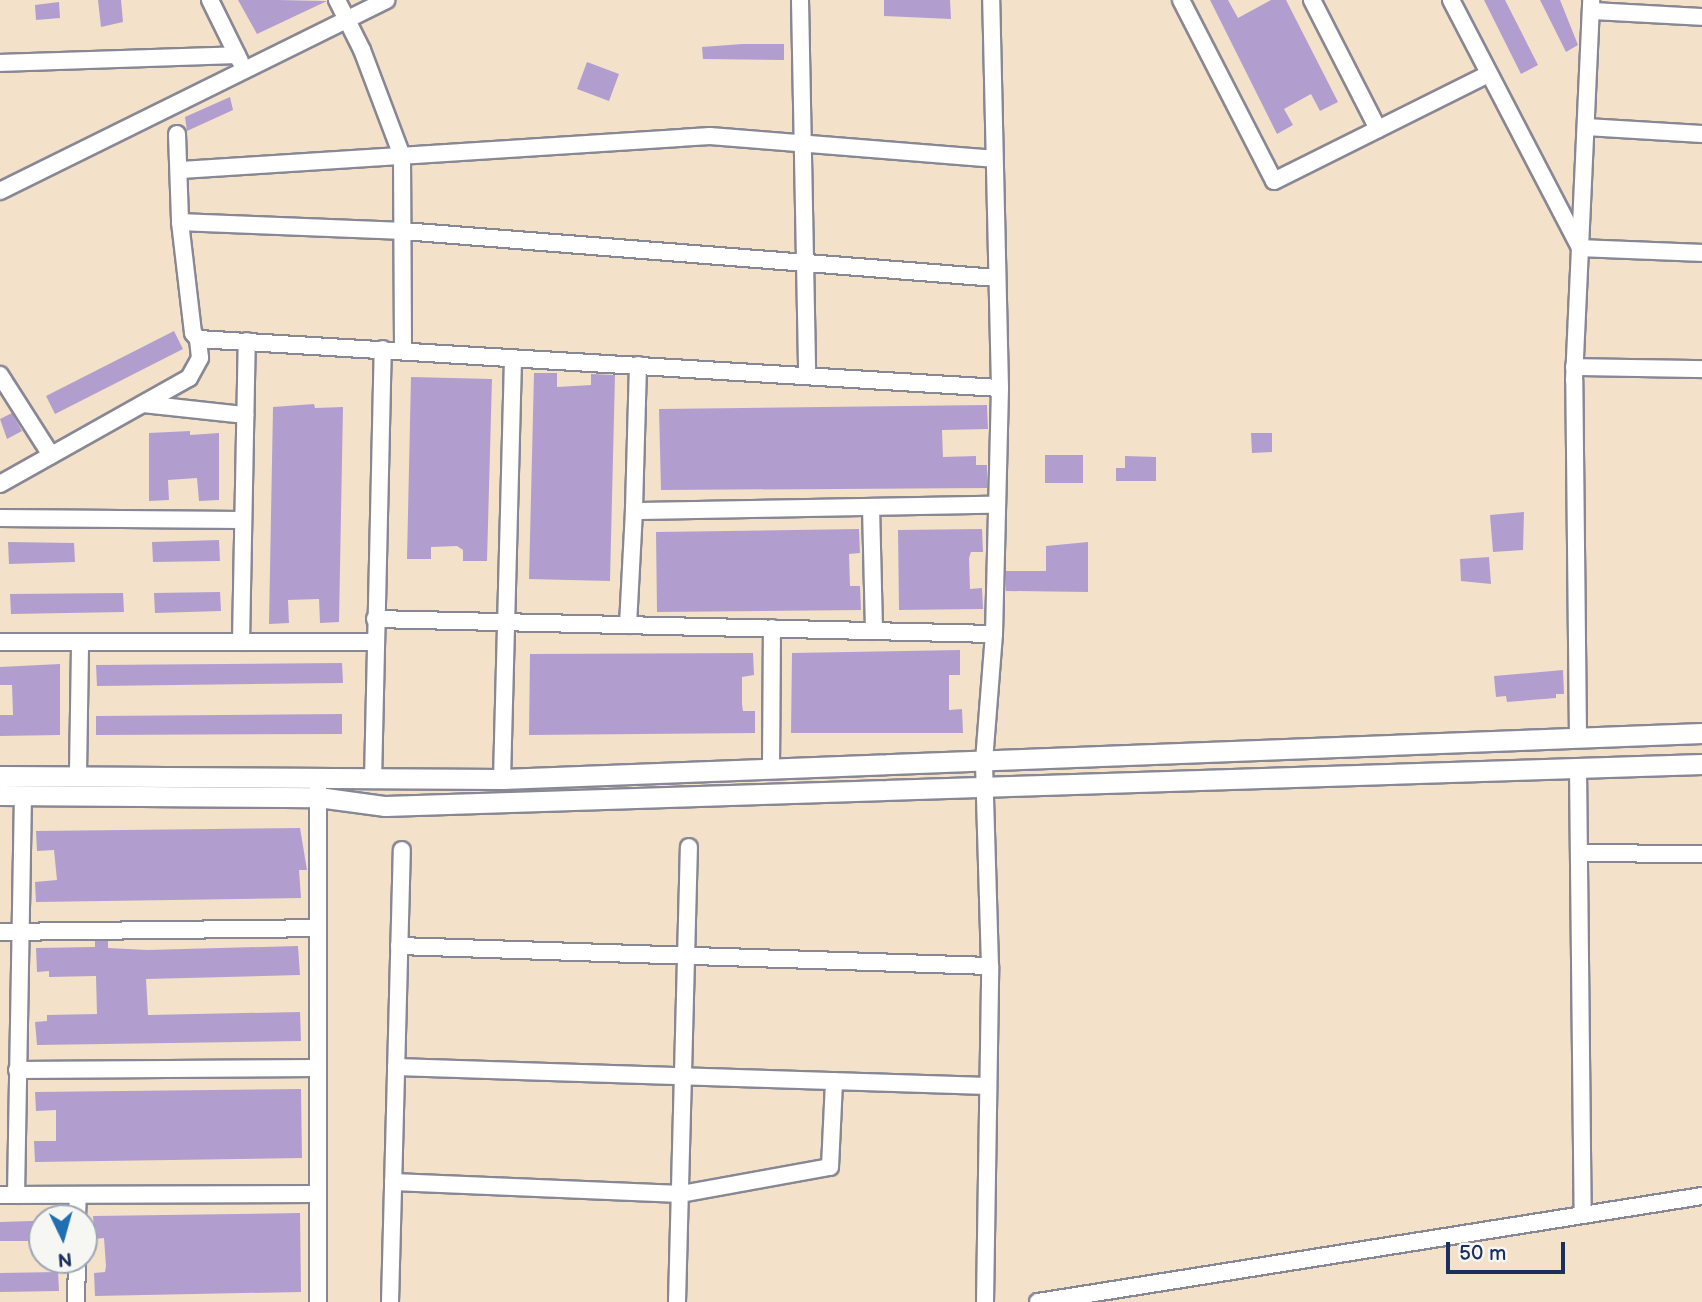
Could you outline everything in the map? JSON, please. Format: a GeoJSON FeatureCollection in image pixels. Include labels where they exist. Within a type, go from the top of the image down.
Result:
{"type":"FeatureCollection","features":[{"type":"Feature","properties":{"kind":"street"},"geometry":{"type":"LineString","coordinates":[[210,0],[241,62]]}},
{"type":"Feature","properties":{"kind":"street"},"geometry":{"type":"LineString","coordinates":[[337,0],[402,156],[403,351]]}},
{"type":"Feature","properties":{"kind":"street"},"geometry":{"type":"LineString","coordinates":[[2,189],[241,62],[347,20],[386,0]]}},
{"type":"Feature","properties":{"kind":"street"},"geometry":{"type":"LineString","coordinates":[[800,0],[800,143],[807,376]]}},
{"type":"Feature","properties":{"kind":"street"},"geometry":{"type":"LineString","coordinates":[[985,1302],[990,966],[984,761],[994,634],[995,505],[1000,388],[993,159],[992,0]]}},
{"type":"Feature","properties":{"kind":"street"},"geometry":{"type":"LineString","coordinates":[[1181,0],[1274,181],[1489,74]]}},
{"type":"Feature","properties":{"kind":"street"},"geometry":{"type":"LineString","coordinates":[[1312,0],[1378,129]]}},
{"type":"Feature","properties":{"kind":"street"},"geometry":{"type":"LineString","coordinates":[[1451,0],[1580,248]]}},
{"type":"Feature","properties":{"kind":"street"},"geometry":{"type":"LineString","coordinates":[[1578,737],[1574,367],[1591,6],[1702,17]]}},
{"type":"Feature","properties":{"kind":"street"},"geometry":{"type":"LineString","coordinates":[[0,63],[241,62]]}},
{"type":"Feature","properties":{"kind":"street"},"geometry":{"type":"LineString","coordinates":[[1586,127],[1702,134]]}},
{"type":"Feature","properties":{"kind":"street"},"geometry":{"type":"LineString","coordinates":[[0,484],[197,370],[198,339],[192,325],[180,222],[181,170],[177,134]]}},
{"type":"Feature","properties":{"kind":"street"},"geometry":{"type":"LineString","coordinates":[[181,170],[710,136],[993,159]]}},
{"type":"Feature","properties":{"kind":"street"},"geometry":{"type":"LineString","coordinates":[[180,222],[403,231],[996,278]]}},
{"type":"Feature","properties":{"kind":"street"},"geometry":{"type":"LineString","coordinates":[[1580,248],[1702,253]]}},
{"type":"Feature","properties":{"kind":"street"},"geometry":{"type":"LineString","coordinates":[[198,339],[1000,388]]}},
{"type":"Feature","properties":{"kind":"street"},"geometry":{"type":"LineString","coordinates":[[242,642],[247,341]]}},
{"type":"Feature","properties":{"kind":"street"},"geometry":{"type":"LineString","coordinates":[[373,780],[374,619],[383,349]]}},
{"type":"Feature","properties":{"kind":"street"},"geometry":{"type":"LineString","coordinates":[[502,779],[513,358]]}},
{"type":"Feature","properties":{"kind":"street"},"geometry":{"type":"LineString","coordinates":[[628,625],[638,365]]}},
{"type":"Feature","properties":{"kind":"street"},"geometry":{"type":"LineString","coordinates":[[1574,367],[1702,369]]}},
{"type":"Feature","properties":{"kind":"street"},"geometry":{"type":"LineString","coordinates":[[0,375],[51,455]]}},
{"type":"Feature","properties":{"kind":"street"},"geometry":{"type":"LineString","coordinates":[[142,404],[245,415]]}},
{"type":"Feature","properties":{"kind":"street"},"geometry":{"type":"LineString","coordinates":[[634,511],[995,505]]}},
{"type":"Feature","properties":{"kind":"street"},"geometry":{"type":"LineString","coordinates":[[871,507],[874,631]]}},
{"type":"Feature","properties":{"kind":"street"},"geometry":{"type":"LineString","coordinates":[[0,518],[242,520]]}},
{"type":"Feature","properties":{"kind":"street"},"geometry":{"type":"LineString","coordinates":[[374,619],[994,634]]}},
{"type":"Feature","properties":{"kind":"street"},"geometry":{"type":"LineString","coordinates":[[771,769],[772,628]]}},
{"type":"Feature","properties":{"kind":"street"},"geometry":{"type":"LineString","coordinates":[[0,642],[374,642]]}},
{"type":"Feature","properties":{"kind":"street"},"geometry":{"type":"LineString","coordinates":[[78,774],[80,642]]}},
{"type":"Feature","properties":{"kind":"street"},"geometry":{"type":"LineString","coordinates":[[0,795],[318,789],[373,780],[502,779],[1702,733]]}},
{"type":"Feature","properties":{"kind":"street"},"geometry":{"type":"LineString","coordinates":[[0,776],[78,774],[318,789],[385,806],[1702,764]]}},
{"type":"Feature","properties":{"kind":"street"},"geometry":{"type":"LineString","coordinates":[[1578,768],[1583,1215]]}},
{"type":"Feature","properties":{"kind":"street"},"geometry":{"type":"LineString","coordinates":[[318,789],[318,1302]]}},
{"type":"Feature","properties":{"kind":"street"},"geometry":{"type":"LineString","coordinates":[[23,795],[17,1070],[8,1195],[318,1194]]}},
{"type":"Feature","properties":{"kind":"street"},"geometry":{"type":"LineString","coordinates":[[677,1302],[689,847]]}},
{"type":"Feature","properties":{"kind":"street"},"geometry":{"type":"LineString","coordinates":[[390,1302],[402,850]]}},
{"type":"Feature","properties":{"kind":"street"},"geometry":{"type":"LineString","coordinates":[[1579,853],[1702,854]]}},
{"type":"Feature","properties":{"kind":"street"},"geometry":{"type":"LineString","coordinates":[[0,932],[316,928]]}},
{"type":"Feature","properties":{"kind":"street"},"geometry":{"type":"LineString","coordinates":[[399,946],[990,966]]}},
{"type":"Feature","properties":{"kind":"street"},"geometry":{"type":"LineString","coordinates":[[396,1067],[988,1086]]}},
{"type":"Feature","properties":{"kind":"street"},"geometry":{"type":"LineString","coordinates":[[17,1070],[317,1068]]}},
{"type":"Feature","properties":{"kind":"street"},"geometry":{"type":"LineString","coordinates":[[393,1182],[681,1194],[830,1167],[834,1081]]}},
{"type":"Feature","properties":{"kind":"street"},"geometry":{"type":"LineString","coordinates":[[78,1195],[78,1204]]}},
{"type":"Feature","properties":{"kind":"street"},"geometry":{"type":"LineString","coordinates":[[1038,1302],[1702,1196]]}},
{"type":"Feature","properties":{"kind":"street"},"geometry":{"type":"LineString","coordinates":[[76,1302],[77,1274]]}},
{"type":"Feature","properties":{"kind":"building"},"geometry":{"type":"Polygon","coordinates":[[[98,0],[121,0],[123,22],[101,27],[98,0]]]}},
{"type":"Feature","properties":{"kind":"building"},"geometry":{"type":"Polygon","coordinates":[[[238,0],[276,0],[327,1],[257,34],[238,0]]]}},
{"type":"Feature","properties":{"kind":"building"},"geometry":{"type":"Polygon","coordinates":[[[884,0],[950,0],[951,19],[884,16],[884,0]]]}},
{"type":"Feature","properties":{"kind":"building"},"geometry":{"type":"Polygon","coordinates":[[[1210,0],[1228,0],[1238,18],[1271,0],[1286,0],[1338,102],[1320,111],[1311,94],[1284,109],[1293,125],[1277,134],[1210,0]]]}},
{"type":"Feature","properties":{"kind":"building"},"geometry":{"type":"Polygon","coordinates":[[[1484,0],[1505,0],[1538,65],[1521,74],[1484,0]]]}},
{"type":"Feature","properties":{"kind":"building"},"geometry":{"type":"Polygon","coordinates":[[[1540,0],[1560,0],[1578,45],[1566,52],[1540,0]]]}},
{"type":"Feature","properties":{"kind":"building"},"geometry":{"type":"Polygon","coordinates":[[[59,2],[60,18],[36,20],[35,5],[59,2]]]}},
{"type":"Feature","properties":{"kind":"building"},"geometry":{"type":"Polygon","coordinates":[[[784,44],[784,60],[703,59],[702,47],[784,44]]]}},
{"type":"Feature","properties":{"kind":"building"},"geometry":{"type":"Polygon","coordinates":[[[587,62],[619,74],[609,101],[577,89],[587,62]]]}},
{"type":"Feature","properties":{"kind":"building"},"geometry":{"type":"Polygon","coordinates":[[[230,97],[233,110],[187,131],[185,117],[230,97]]]}},
{"type":"Feature","properties":{"kind":"building"},"geometry":{"type":"Polygon","coordinates":[[[174,331],[183,349],[55,414],[46,396],[174,331]]]}},
{"type":"Feature","properties":{"kind":"building"},"geometry":{"type":"Polygon","coordinates":[[[534,373],[557,373],[557,387],[591,385],[591,374],[615,375],[610,581],[529,579],[534,373]]]}},
{"type":"Feature","properties":{"kind":"building"},"geometry":{"type":"Polygon","coordinates":[[[411,377],[492,379],[487,561],[463,561],[463,550],[457,546],[431,547],[431,559],[407,559],[411,377]]]}},
{"type":"Feature","properties":{"kind":"building"},"geometry":{"type":"Polygon","coordinates":[[[314,404],[315,408],[343,407],[339,622],[320,623],[319,599],[288,600],[289,623],[269,624],[273,407],[314,404]]]}},
{"type":"Feature","properties":{"kind":"building"},"geometry":{"type":"Polygon","coordinates":[[[987,405],[988,429],[942,430],[943,457],[976,456],[976,465],[987,465],[987,488],[661,490],[659,409],[987,405]]]}},
{"type":"Feature","properties":{"kind":"building"},"geometry":{"type":"Polygon","coordinates":[[[12,413],[22,431],[7,439],[0,419],[12,413]]]}},
{"type":"Feature","properties":{"kind":"building"},"geometry":{"type":"Polygon","coordinates":[[[190,431],[190,435],[219,433],[219,500],[199,501],[197,478],[168,480],[169,500],[149,501],[149,433],[190,431]]]}},
{"type":"Feature","properties":{"kind":"building"},"geometry":{"type":"Polygon","coordinates":[[[1251,433],[1272,433],[1272,452],[1252,453],[1251,433]]]}},
{"type":"Feature","properties":{"kind":"building"},"geometry":{"type":"Polygon","coordinates":[[[1045,455],[1083,455],[1083,483],[1045,483],[1045,455]]]}},
{"type":"Feature","properties":{"kind":"building"},"geometry":{"type":"Polygon","coordinates":[[[1125,456],[1156,457],[1156,481],[1116,481],[1116,468],[1125,468],[1125,456]]]}},
{"type":"Feature","properties":{"kind":"building"},"geometry":{"type":"Polygon","coordinates":[[[1524,512],[1523,550],[1493,552],[1490,515],[1524,512]]]}},
{"type":"Feature","properties":{"kind":"building"},"geometry":{"type":"Polygon","coordinates":[[[859,529],[860,553],[849,554],[850,586],[860,586],[861,610],[657,612],[656,532],[859,529]]]}},
{"type":"Feature","properties":{"kind":"building"},"geometry":{"type":"Polygon","coordinates":[[[982,529],[983,552],[971,552],[969,558],[970,589],[982,588],[983,609],[899,610],[898,530],[982,529]]]}},
{"type":"Feature","properties":{"kind":"building"},"geometry":{"type":"Polygon","coordinates":[[[219,540],[220,561],[153,562],[152,542],[219,540]]]}},
{"type":"Feature","properties":{"kind":"building"},"geometry":{"type":"Polygon","coordinates":[[[8,542],[74,543],[75,562],[9,564],[8,542]]]}},
{"type":"Feature","properties":{"kind":"building"},"geometry":{"type":"Polygon","coordinates":[[[1088,542],[1088,592],[1006,591],[1006,571],[1046,571],[1046,546],[1088,542]]]}},
{"type":"Feature","properties":{"kind":"building"},"geometry":{"type":"Polygon","coordinates":[[[1489,557],[1491,584],[1461,581],[1460,559],[1489,557]]]}},
{"type":"Feature","properties":{"kind":"building"},"geometry":{"type":"Polygon","coordinates":[[[220,592],[221,611],[155,613],[154,593],[220,592]]]}},
{"type":"Feature","properties":{"kind":"building"},"geometry":{"type":"Polygon","coordinates":[[[123,593],[124,612],[11,614],[10,594],[123,593]]]}},
{"type":"Feature","properties":{"kind":"building"},"geometry":{"type":"Polygon","coordinates":[[[960,650],[960,675],[949,675],[949,710],[962,709],[963,733],[791,733],[792,653],[960,650]]]}},
{"type":"Feature","properties":{"kind":"building"},"geometry":{"type":"Polygon","coordinates":[[[753,653],[754,675],[742,677],[742,704],[743,711],[755,711],[755,733],[529,735],[530,654],[753,653]]]}},
{"type":"Feature","properties":{"kind":"building"},"geometry":{"type":"Polygon","coordinates":[[[342,663],[343,683],[97,686],[96,665],[342,663]]]}},
{"type":"Feature","properties":{"kind":"building"},"geometry":{"type":"Polygon","coordinates":[[[60,664],[60,735],[0,736],[0,715],[13,715],[12,685],[0,685],[0,667],[60,664]]]}},
{"type":"Feature","properties":{"kind":"building"},"geometry":{"type":"Polygon","coordinates":[[[1563,670],[1564,694],[1556,694],[1556,698],[1507,702],[1506,696],[1496,697],[1494,676],[1563,670]]]}},
{"type":"Feature","properties":{"kind":"building"},"geometry":{"type":"Polygon","coordinates":[[[342,714],[342,734],[96,735],[96,716],[342,714]]]}},
{"type":"Feature","properties":{"kind":"building"},"geometry":{"type":"Polygon","coordinates":[[[300,828],[307,870],[299,870],[301,898],[36,902],[35,882],[57,880],[54,850],[37,851],[36,831],[300,828]]]}},
{"type":"Feature","properties":{"kind":"building"},"geometry":{"type":"Polygon","coordinates":[[[95,941],[108,941],[108,948],[147,950],[298,946],[300,975],[146,979],[148,1015],[300,1012],[301,1041],[37,1045],[35,1022],[47,1021],[47,1015],[97,1014],[96,976],[49,977],[49,971],[37,972],[36,948],[95,947],[95,941]]]}},
{"type":"Feature","properties":{"kind":"building"},"geometry":{"type":"Polygon","coordinates":[[[301,1089],[302,1158],[35,1162],[34,1141],[56,1141],[56,1110],[36,1111],[35,1092],[301,1089]]]}},
{"type":"Feature","properties":{"kind":"building"},"geometry":{"type":"Polygon","coordinates":[[[300,1213],[301,1292],[95,1296],[94,1274],[105,1272],[106,1266],[104,1238],[98,1239],[98,1216],[300,1213]]]}},
{"type":"Feature","properties":{"kind":"building"},"geometry":{"type":"Polygon","coordinates":[[[28,1221],[28,1241],[0,1241],[0,1222],[28,1221]]]}},
{"type":"Feature","properties":{"kind":"building"},"geometry":{"type":"Polygon","coordinates":[[[0,1273],[58,1274],[59,1291],[0,1292],[0,1273]]]}}]}
